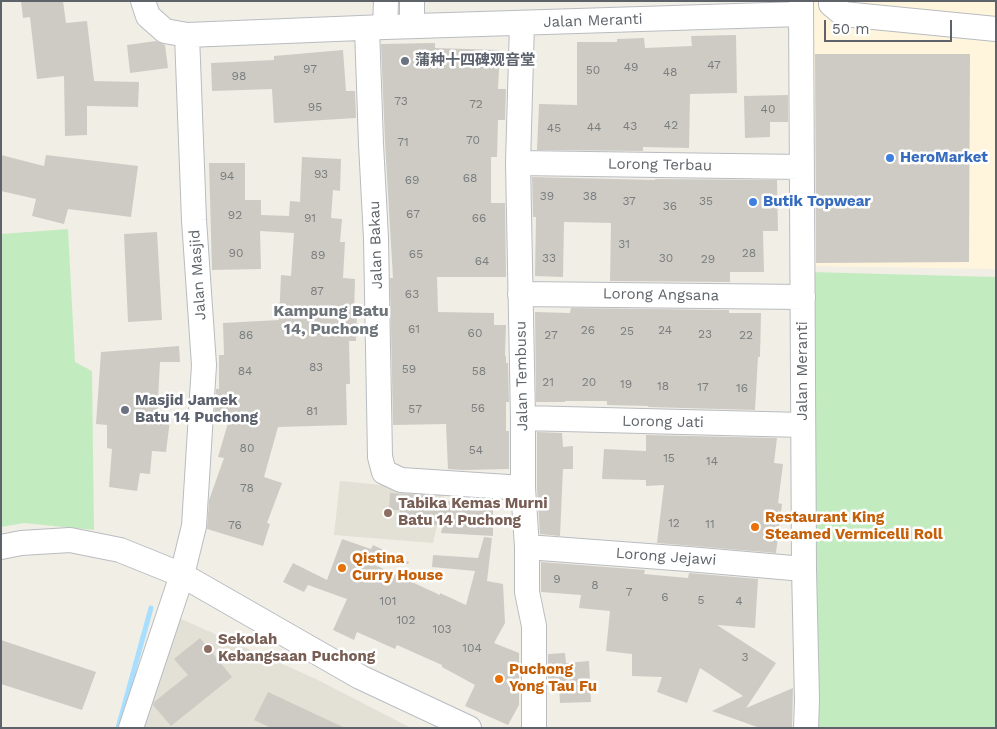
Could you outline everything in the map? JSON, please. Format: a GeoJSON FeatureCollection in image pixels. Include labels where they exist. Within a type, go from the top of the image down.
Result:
{"type":"FeatureCollection","features":[{"type":"Feature","properties":{"kind":"street"},"geometry":{"type":"LineString","coordinates":[[142,1],[148,16],[165,31],[187,35]]}},
{"type":"Feature","properties":{"kind":"street"},"geometry":{"type":"LineString","coordinates":[[376,27],[386,1]]}},
{"type":"Feature","properties":{"kind":"street"},"geometry":{"type":"LineString","coordinates":[[412,1],[412,26]]}},
{"type":"Feature","properties":{"kind":"street"},"geometry":{"type":"LineString","coordinates":[[831,1],[831,4],[842,14],[996,29]]}},
{"type":"Feature","properties":{"kind":"street","name":"Jalan Meranti"},"geometry":{"type":"LineString","coordinates":[[187,35],[522,23],[801,8],[806,728]]}},
{"type":"Feature","properties":{"kind":"street","name":"Jalan Tembusu"},"geometry":{"type":"LineString","coordinates":[[522,23],[518,163],[523,488],[527,547],[527,592],[534,626],[534,728]]}},
{"type":"Feature","properties":{"kind":"street","name":"Jalan Bakau"},"geometry":{"type":"LineString","coordinates":[[376,27],[371,144],[376,238],[380,456],[384,472],[401,480],[523,488]]}},
{"type":"Feature","properties":{"kind":"street","name":"Jalan Masjid"},"geometry":{"type":"LineString","coordinates":[[131,728],[182,574],[194,526],[204,365],[194,220],[187,35]]}},
{"type":"Feature","properties":{"kind":"street","name":"Lorong Terbau"},"geometry":{"type":"LineString","coordinates":[[518,163],[802,167]]}},
{"type":"Feature","properties":{"kind":"street","name":"Lorong Angsana"},"geometry":{"type":"LineString","coordinates":[[520,294],[803,297]]}},
{"type":"Feature","properties":{"kind":"street","name":"Lorong Jati"},"geometry":{"type":"LineString","coordinates":[[523,418],[804,425]]}},
{"type":"Feature","properties":{"kind":"street"},"geometry":{"type":"LineString","coordinates":[[1,547],[21,543],[70,540],[120,550],[182,574],[360,678],[468,728]]}},
{"type":"Feature","properties":{"kind":"street","name":"Lorong Jejawi"},"geometry":{"type":"LineString","coordinates":[[527,547],[688,558],[804,569]]}},
{"type":"Feature","properties":{"kind":"shaded area","name":"HeroMarket"},"geometry":{"type":"Polygon","coordinates":[[[814,1],[996,1],[996,269],[810,266],[814,1]]]}},
{"type":"Feature","properties":{"kind":"shaded area","name":"Tabika Kemas Murni Batu 14 Puchong"},"geometry":{"type":"Polygon","coordinates":[[[340,481],[445,491],[433,543],[334,535],[340,481]]]}},
{"type":"Feature","properties":{"kind":"shaded area","name":"Sekolah Kebangsaan Puchong"},"geometry":{"type":"Polygon","coordinates":[[[179,618],[316,679],[411,728],[142,728],[179,618]]]}},
{"type":"Feature","properties":{"kind":"green space"},"geometry":{"type":"Polygon","coordinates":[[[68,229],[75,362],[92,371],[94,530],[24,523],[1,527],[1,234],[68,229]]]}},
{"type":"Feature","properties":{"kind":"green space"},"geometry":{"type":"Polygon","coordinates":[[[809,272],[996,277],[996,728],[812,728],[809,272]]]}},
{"type":"Feature","properties":{"kind":"building"},"geometry":{"type":"Polygon","coordinates":[[[21,1],[63,1],[66,23],[87,21],[94,81],[139,82],[138,107],[87,106],[87,135],[65,136],[64,76],[37,79],[30,17],[23,18],[21,1]]]}},
{"type":"Feature","properties":{"kind":"building"},"geometry":{"type":"Polygon","coordinates":[[[736,35],[737,93],[690,94],[689,148],[643,147],[643,151],[537,150],[539,104],[577,105],[577,42],[617,42],[617,39],[644,38],[645,48],[692,46],[691,36],[736,35]]]}},
{"type":"Feature","properties":{"kind":"building"},"geometry":{"type":"Polygon","coordinates":[[[156,41],[165,45],[168,68],[130,73],[127,45],[156,41]]]}},
{"type":"Feature","properties":{"kind":"building"},"geometry":{"type":"Polygon","coordinates":[[[435,43],[435,48],[500,50],[498,89],[506,89],[505,120],[498,120],[497,157],[491,157],[491,203],[505,203],[506,277],[437,277],[438,312],[494,313],[494,325],[506,325],[505,356],[506,363],[508,363],[509,402],[506,402],[506,431],[509,431],[509,469],[448,469],[446,424],[393,425],[390,278],[393,278],[381,44],[435,43]]]}},
{"type":"Feature","properties":{"kind":"building"},"geometry":{"type":"Polygon","coordinates":[[[343,50],[346,91],[355,91],[356,118],[274,123],[272,89],[212,91],[211,63],[274,60],[274,56],[343,50]]]}},
{"type":"Feature","properties":{"kind":"building","name":"HeroMarket"},"geometry":{"type":"Polygon","coordinates":[[[815,54],[970,54],[969,262],[816,263],[815,54]]]}},
{"type":"Feature","properties":{"kind":"building"},"geometry":{"type":"Polygon","coordinates":[[[788,95],[788,122],[770,122],[770,137],[745,138],[744,96],[788,95]]]}},
{"type":"Feature","properties":{"kind":"building"},"geometry":{"type":"Polygon","coordinates":[[[1,155],[44,166],[46,155],[138,166],[131,217],[68,209],[64,224],[32,216],[36,199],[1,191],[1,155]]]}},
{"type":"Feature","properties":{"kind":"building"},"geometry":{"type":"Polygon","coordinates":[[[302,157],[341,159],[340,191],[333,190],[331,218],[342,219],[340,242],[345,242],[343,278],[355,279],[354,313],[357,314],[356,341],[349,341],[350,384],[346,384],[347,425],[278,427],[264,477],[282,483],[267,523],[270,524],[263,546],[207,529],[209,500],[224,458],[218,457],[228,423],[214,422],[216,389],[219,389],[219,355],[224,355],[223,323],[279,320],[281,275],[291,276],[294,233],[260,231],[261,269],[212,270],[209,163],[245,163],[245,200],[261,200],[261,215],[289,216],[290,201],[300,202],[302,157]]]}},
{"type":"Feature","properties":{"kind":"building"},"geometry":{"type":"Polygon","coordinates":[[[532,177],[777,180],[778,231],[763,231],[764,272],[730,272],[730,282],[610,281],[611,223],[564,222],[563,277],[535,276],[536,217],[533,217],[532,177]]]}},
{"type":"Feature","properties":{"kind":"building"},"geometry":{"type":"Polygon","coordinates":[[[157,232],[162,320],[128,322],[124,234],[157,232]]]}},
{"type":"Feature","properties":{"kind":"building"},"geometry":{"type":"Polygon","coordinates":[[[571,308],[729,310],[729,313],[761,313],[760,357],[758,357],[755,410],[607,405],[607,401],[536,402],[535,312],[570,313],[571,308]]]}},
{"type":"Feature","properties":{"kind":"building","name":"Masjid Jamek Batu 14 Puchong"},"geometry":{"type":"Polygon","coordinates":[[[179,346],[180,362],[160,362],[157,419],[170,420],[166,452],[152,451],[150,474],[140,473],[137,491],[109,487],[112,449],[107,448],[107,425],[96,424],[101,352],[179,346]]]}},
{"type":"Feature","properties":{"kind":"building"},"geometry":{"type":"Polygon","coordinates":[[[537,432],[562,433],[563,447],[573,446],[573,469],[563,469],[560,536],[540,534],[537,488],[537,432]]]}},
{"type":"Feature","properties":{"kind":"building"},"geometry":{"type":"Polygon","coordinates":[[[646,435],[777,438],[774,463],[783,464],[778,503],[782,504],[776,553],[657,543],[664,485],[646,486],[646,480],[602,479],[604,449],[646,451],[646,435]]]}},
{"type":"Feature","properties":{"kind":"building"},"geometry":{"type":"Polygon","coordinates":[[[390,493],[434,496],[434,501],[493,502],[493,536],[441,533],[443,525],[399,524],[400,510],[389,510],[390,493]]]}},
{"type":"Feature","properties":{"kind":"building"},"geometry":{"type":"Polygon","coordinates":[[[484,537],[492,538],[487,581],[503,584],[505,623],[494,643],[519,653],[519,705],[508,725],[465,706],[475,685],[442,667],[442,665],[397,645],[395,649],[357,632],[354,640],[333,630],[347,599],[308,585],[304,592],[283,582],[293,563],[327,580],[342,539],[371,549],[373,545],[409,562],[408,564],[364,560],[466,605],[475,571],[432,567],[433,555],[478,558],[484,537]]]}},
{"type":"Feature","properties":{"kind":"building"},"geometry":{"type":"Polygon","coordinates":[[[541,562],[645,570],[644,574],[688,578],[689,573],[758,579],[755,628],[717,625],[776,663],[746,708],[793,688],[792,728],[760,728],[712,711],[743,696],[700,668],[687,703],[657,692],[662,677],[632,676],[632,654],[606,651],[610,611],[579,608],[581,595],[541,592],[541,562]]]}},
{"type":"Feature","properties":{"kind":"building"},"geometry":{"type":"Polygon","coordinates":[[[200,638],[232,677],[171,726],[153,705],[154,702],[188,675],[174,659],[200,638]]]}},
{"type":"Feature","properties":{"kind":"building"},"geometry":{"type":"Polygon","coordinates":[[[1,640],[96,672],[82,710],[1,684],[1,640]]]}},
{"type":"Feature","properties":{"kind":"building"},"geometry":{"type":"Polygon","coordinates":[[[565,653],[566,663],[589,661],[591,702],[560,703],[559,685],[548,685],[548,654],[565,653]]]}},
{"type":"Feature","properties":{"kind":"building"},"geometry":{"type":"Polygon","coordinates":[[[268,692],[345,728],[271,728],[254,720],[268,692]]]}},
{"type":"Feature","properties":{"kind":"waterway"},"geometry":{"type":"LineString","coordinates":[[118,728],[151,608]]}},
{"type":"Feature","properties":{"kind":"place","name":"蒲种十四碑观音堂"},"geometry":{"type":"Point","coordinates":[405,61]}},
{"type":"Feature","properties":{"kind":"place","name":"HeroMarket"},"geometry":{"type":"Point","coordinates":[890,158]}},
{"type":"Feature","properties":{"kind":"place","name":"Butik Topwear"},"geometry":{"type":"Point","coordinates":[753,202]}},
{"type":"Feature","properties":{"kind":"place","name":"Masjid Jamek Batu 14 Puchong"},"geometry":{"type":"Point","coordinates":[125,410]}},
{"type":"Feature","properties":{"kind":"place","name":"Tabika Kemas Murni Batu 14 Puchong"},"geometry":{"type":"Point","coordinates":[388,513]}},
{"type":"Feature","properties":{"kind":"place","name":"Restaurant King Steamed Vermicelli Roll"},"geometry":{"type":"Point","coordinates":[755,527]}},
{"type":"Feature","properties":{"kind":"place","name":"Qistina Curry House"},"geometry":{"type":"Point","coordinates":[342,568]}},
{"type":"Feature","properties":{"kind":"place","name":"Sekolah Kebangsaan Puchong"},"geometry":{"type":"Point","coordinates":[208,649]}},
{"type":"Feature","properties":{"kind":"place","name":"Puchong Yong Tau Fu"},"geometry":{"type":"Point","coordinates":[499,679]}},
{"type":"Feature","properties":{"kind":"district","name":"Kampung Batu 14, Puchong"},"geometry":{"type":"Point","coordinates":[331,320]}}]}
